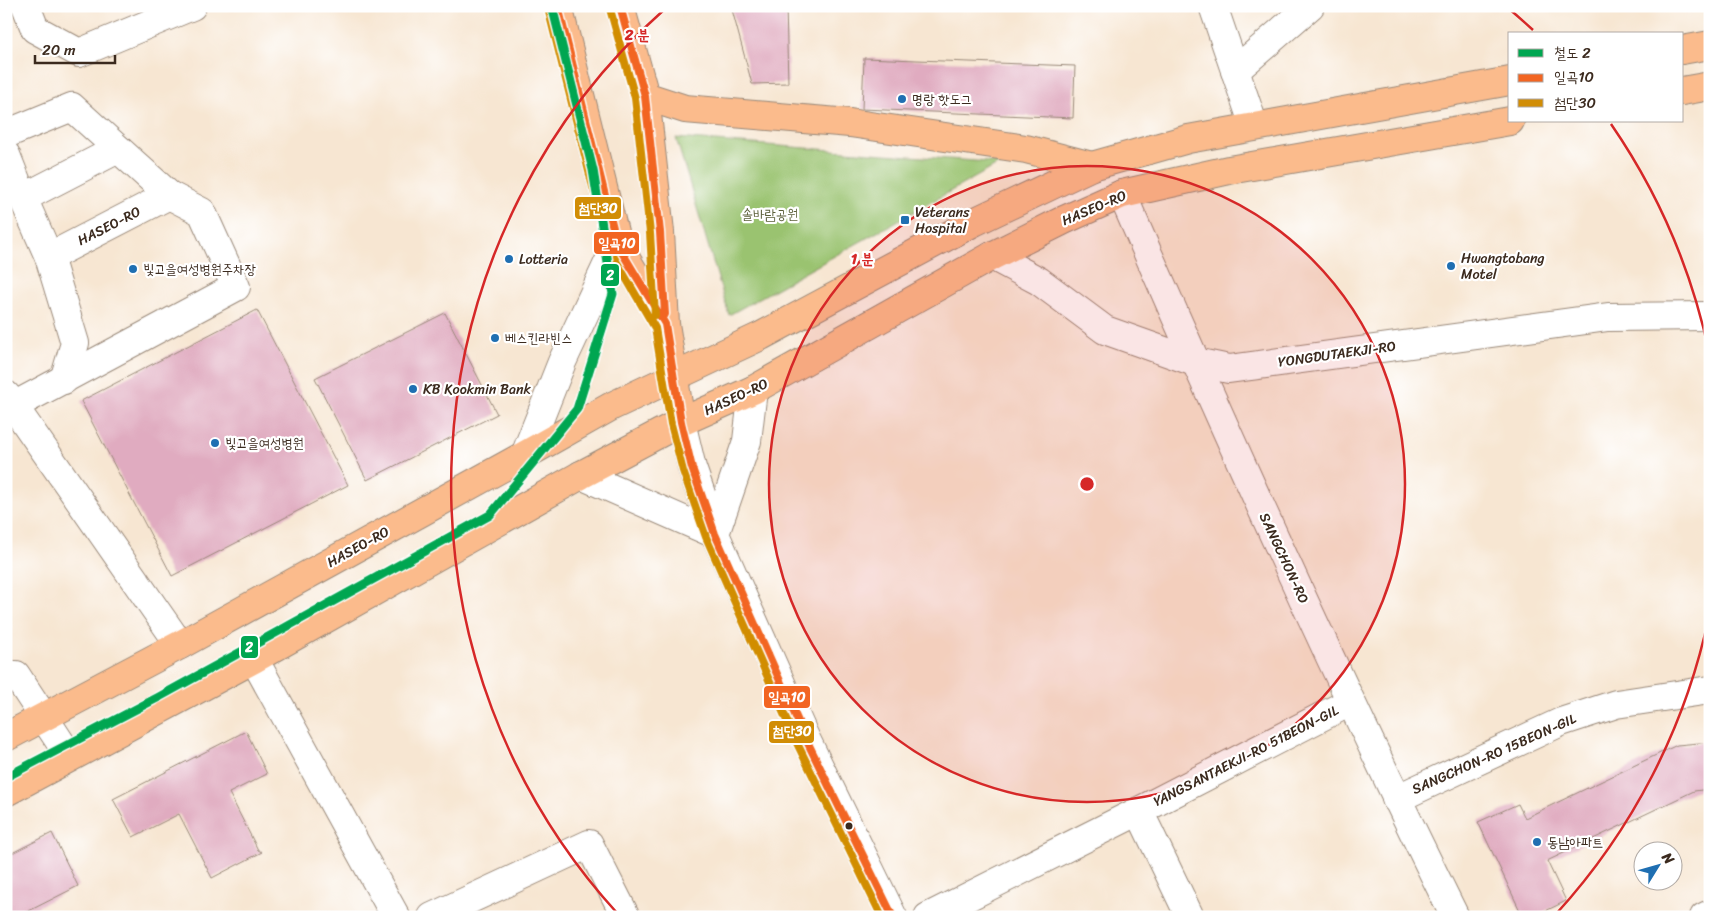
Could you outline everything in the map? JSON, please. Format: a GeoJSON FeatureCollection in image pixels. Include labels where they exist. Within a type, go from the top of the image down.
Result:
{"type":"FeatureCollection","features":[{"type":"Feature","properties":{"kind":"main road"},"geometry":{"type":"LineString","coordinates":[[558,6],[617,244],[666,324]]}},
{"type":"Feature","properties":{"kind":"main road"},"geometry":{"type":"LineString","coordinates":[[620,6],[644,96],[660,232],[666,324],[681,422]]}},
{"type":"Feature","properties":{"kind":"main road"},"geometry":{"type":"LineString","coordinates":[[1684,50],[1710,45]]}},
{"type":"Feature","properties":{"kind":"main road","name":"HASEO-RO"},"geometry":{"type":"LineString","coordinates":[[6,737],[180,645],[612,406],[673,379],[761,336],[974,222],[1092,166],[1188,139],[1508,81]]}},
{"type":"Feature","properties":{"kind":"main road"},"geometry":{"type":"LineString","coordinates":[[1684,91],[1710,86]]}},
{"type":"Feature","properties":{"kind":"main road"},"geometry":{"type":"LineString","coordinates":[[644,96],[685,109],[850,123],[1026,149],[1092,166]]}},
{"type":"Feature","properties":{"kind":"main road","name":"HASEO-RO"},"geometry":{"type":"LineString","coordinates":[[6,792],[254,659],[581,475],[681,422],[753,390],[992,256],[1122,194],[1229,170],[1508,121]]}},
{"type":"Feature","properties":{"kind":"street"},"geometry":{"type":"LineString","coordinates":[[26,6],[35,29],[79,53],[192,6]]}},
{"type":"Feature","properties":{"kind":"street"},"geometry":{"type":"LineString","coordinates":[[1212,6],[1254,126]]}},
{"type":"Feature","properties":{"kind":"street"},"geometry":{"type":"LineString","coordinates":[[1235,71],[1310,6]]}},
{"type":"Feature","properties":{"kind":"street"},"geometry":{"type":"LineString","coordinates":[[6,134],[72,107],[169,195],[202,212],[236,286],[64,380],[9,404],[180,645]]}},
{"type":"Feature","properties":{"kind":"street"},"geometry":{"type":"LineString","coordinates":[[23,198],[118,149]]}},
{"type":"Feature","properties":{"kind":"street"},"geometry":{"type":"LineString","coordinates":[[6,155],[49,257],[75,343],[64,380]]}},
{"type":"Feature","properties":{"kind":"street","name":"SANGCHON-RO"},"geometry":{"type":"LineString","coordinates":[[1122,194],[1195,362],[1350,702],[1455,917]]}},
{"type":"Feature","properties":{"kind":"street","name":"HASEO-RO"},"geometry":{"type":"LineString","coordinates":[[49,257],[169,195]]}},
{"type":"Feature","properties":{"kind":"street"},"geometry":{"type":"LineString","coordinates":[[525,455],[562,362],[617,244]]}},
{"type":"Feature","properties":{"kind":"street","name":"YONGDUTAEKJI-RO"},"geometry":{"type":"LineString","coordinates":[[992,256],[1039,281],[1105,330],[1195,362],[1229,369],[1608,317],[1710,316]]}},
{"type":"Feature","properties":{"kind":"street"},"geometry":{"type":"LineString","coordinates":[[715,534],[747,441],[753,390]]}},
{"type":"Feature","properties":{"kind":"street"},"geometry":{"type":"LineString","coordinates":[[681,422],[692,468],[715,534],[804,735],[893,917]]}},
{"type":"Feature","properties":{"kind":"street"},"geometry":{"type":"LineString","coordinates":[[581,475],[715,534]]}},
{"type":"Feature","properties":{"kind":"street"},"geometry":{"type":"LineString","coordinates":[[254,659],[396,917]]}},
{"type":"Feature","properties":{"kind":"street"},"geometry":{"type":"LineString","coordinates":[[16,675],[70,757]]}},
{"type":"Feature","properties":{"kind":"street","name":"SANGCHON-RO 15BEON-GIL"},"geometry":{"type":"LineString","coordinates":[[1396,798],[1561,722],[1616,704],[1710,690]]}},
{"type":"Feature","properties":{"kind":"street","name":"YANGSANTAEKJI-RO 51BEON-GIL"},"geometry":{"type":"LineString","coordinates":[[1190,917],[1139,811],[1350,702]]}},
{"type":"Feature","properties":{"kind":"street"},"geometry":{"type":"LineString","coordinates":[[928,917],[1139,811]]}},
{"type":"Feature","properties":{"kind":"street"},"geometry":{"type":"LineString","coordinates":[[432,917],[589,844],[626,917]]}},
{"type":"Feature","properties":{"kind":"street"},"geometry":{"type":"LineString","coordinates":[[1704,917],[1710,914]]}},
{"type":"Feature","properties":{"kind":"green space","name":"솔바람공원"},"geometry":{"type":"Polygon","coordinates":[[[676,138],[1001,163],[729,315],[676,138]]]}},
{"type":"Feature","properties":{"kind":"building"},"geometry":{"type":"Polygon","coordinates":[[[731,6],[786,6],[788,83],[752,84],[731,6]]]}},
{"type":"Feature","properties":{"kind":"building"},"geometry":{"type":"Polygon","coordinates":[[[864,58],[1075,66],[1073,118],[862,109],[864,58]]]}},
{"type":"Feature","properties":{"kind":"building","name":"빛고을여성병원"},"geometry":{"type":"Polygon","coordinates":[[[257,310],[348,485],[172,576],[81,401],[257,310]]]}},
{"type":"Feature","properties":{"kind":"building"},"geometry":{"type":"Polygon","coordinates":[[[445,313],[497,414],[367,480],[315,378],[445,313]]]}},
{"type":"Feature","properties":{"kind":"building"},"geometry":{"type":"Polygon","coordinates":[[[246,731],[267,774],[229,793],[258,850],[262,852],[212,878],[179,814],[133,837],[113,799],[246,731]]]}},
{"type":"Feature","properties":{"kind":"building","name":"동남아파트"},"geometry":{"type":"Polygon","coordinates":[[[1710,742],[1710,789],[1694,791],[1547,861],[1566,901],[1533,917],[1523,917],[1478,822],[1518,804],[1525,818],[1677,745],[1710,742]]]}},
{"type":"Feature","properties":{"kind":"building"},"geometry":{"type":"Polygon","coordinates":[[[52,833],[78,886],[17,917],[6,917],[6,856],[52,833]]]}},
{"type":"Feature","properties":{"kind":"rail line","name":"2"},"geometry":{"type":"LineString","coordinates":[[6,777],[159,697],[490,515],[577,409],[613,294],[593,170],[552,6]]}},
{"type":"Feature","properties":{"kind":"transit line","name":"일곡10"},"geometry":{"type":"LineString","coordinates":[[558,6],[617,244],[665,324],[681,422],[692,468],[715,534],[804,735],[893,917]]}},
{"type":"Feature","properties":{"kind":"transit line","name":"일곡10"},"geometry":{"type":"LineString","coordinates":[[620,6],[645,96],[660,232],[665,314]]}},
{"type":"Feature","properties":{"kind":"transit line","name":"첨단30"},"geometry":{"type":"LineString","coordinates":[[548,8],[608,247],[655,328],[671,424],[683,471],[706,537],[795,739],[882,917]]}},
{"type":"Feature","properties":{"kind":"transit line","name":"첨단30"},"geometry":{"type":"LineString","coordinates":[[610,9],[635,98],[650,233],[655,315]]}},
{"type":"Feature","properties":{"kind":"place","name":"명랑 핫도그"},"geometry":{"type":"Point","coordinates":[902,99]}},
{"type":"Feature","properties":{"kind":"place","name":"Veterans Hospital"},"geometry":{"type":"Point","coordinates":[905,220]}},
{"type":"Feature","properties":{"kind":"place","name":"Lotteria"},"geometry":{"type":"Point","coordinates":[509,259]}},
{"type":"Feature","properties":{"kind":"place","name":"Hwangtobang Motel"},"geometry":{"type":"Point","coordinates":[1451,266]}},
{"type":"Feature","properties":{"kind":"place","name":"빛고을여성병원주차장"},"geometry":{"type":"Point","coordinates":[133,269]}},
{"type":"Feature","properties":{"kind":"place","name":"베스킨라빈스"},"geometry":{"type":"Point","coordinates":[495,338]}},
{"type":"Feature","properties":{"kind":"place","name":"KB Kookmin Bank"},"geometry":{"type":"Point","coordinates":[413,389]}},
{"type":"Feature","properties":{"kind":"place","name":"빛고을여성병원"},"geometry":{"type":"Point","coordinates":[215,443]}},
{"type":"Feature","properties":{"kind":"place","name":"동남아파트"},"geometry":{"type":"Point","coordinates":[1537,842]}}]}
